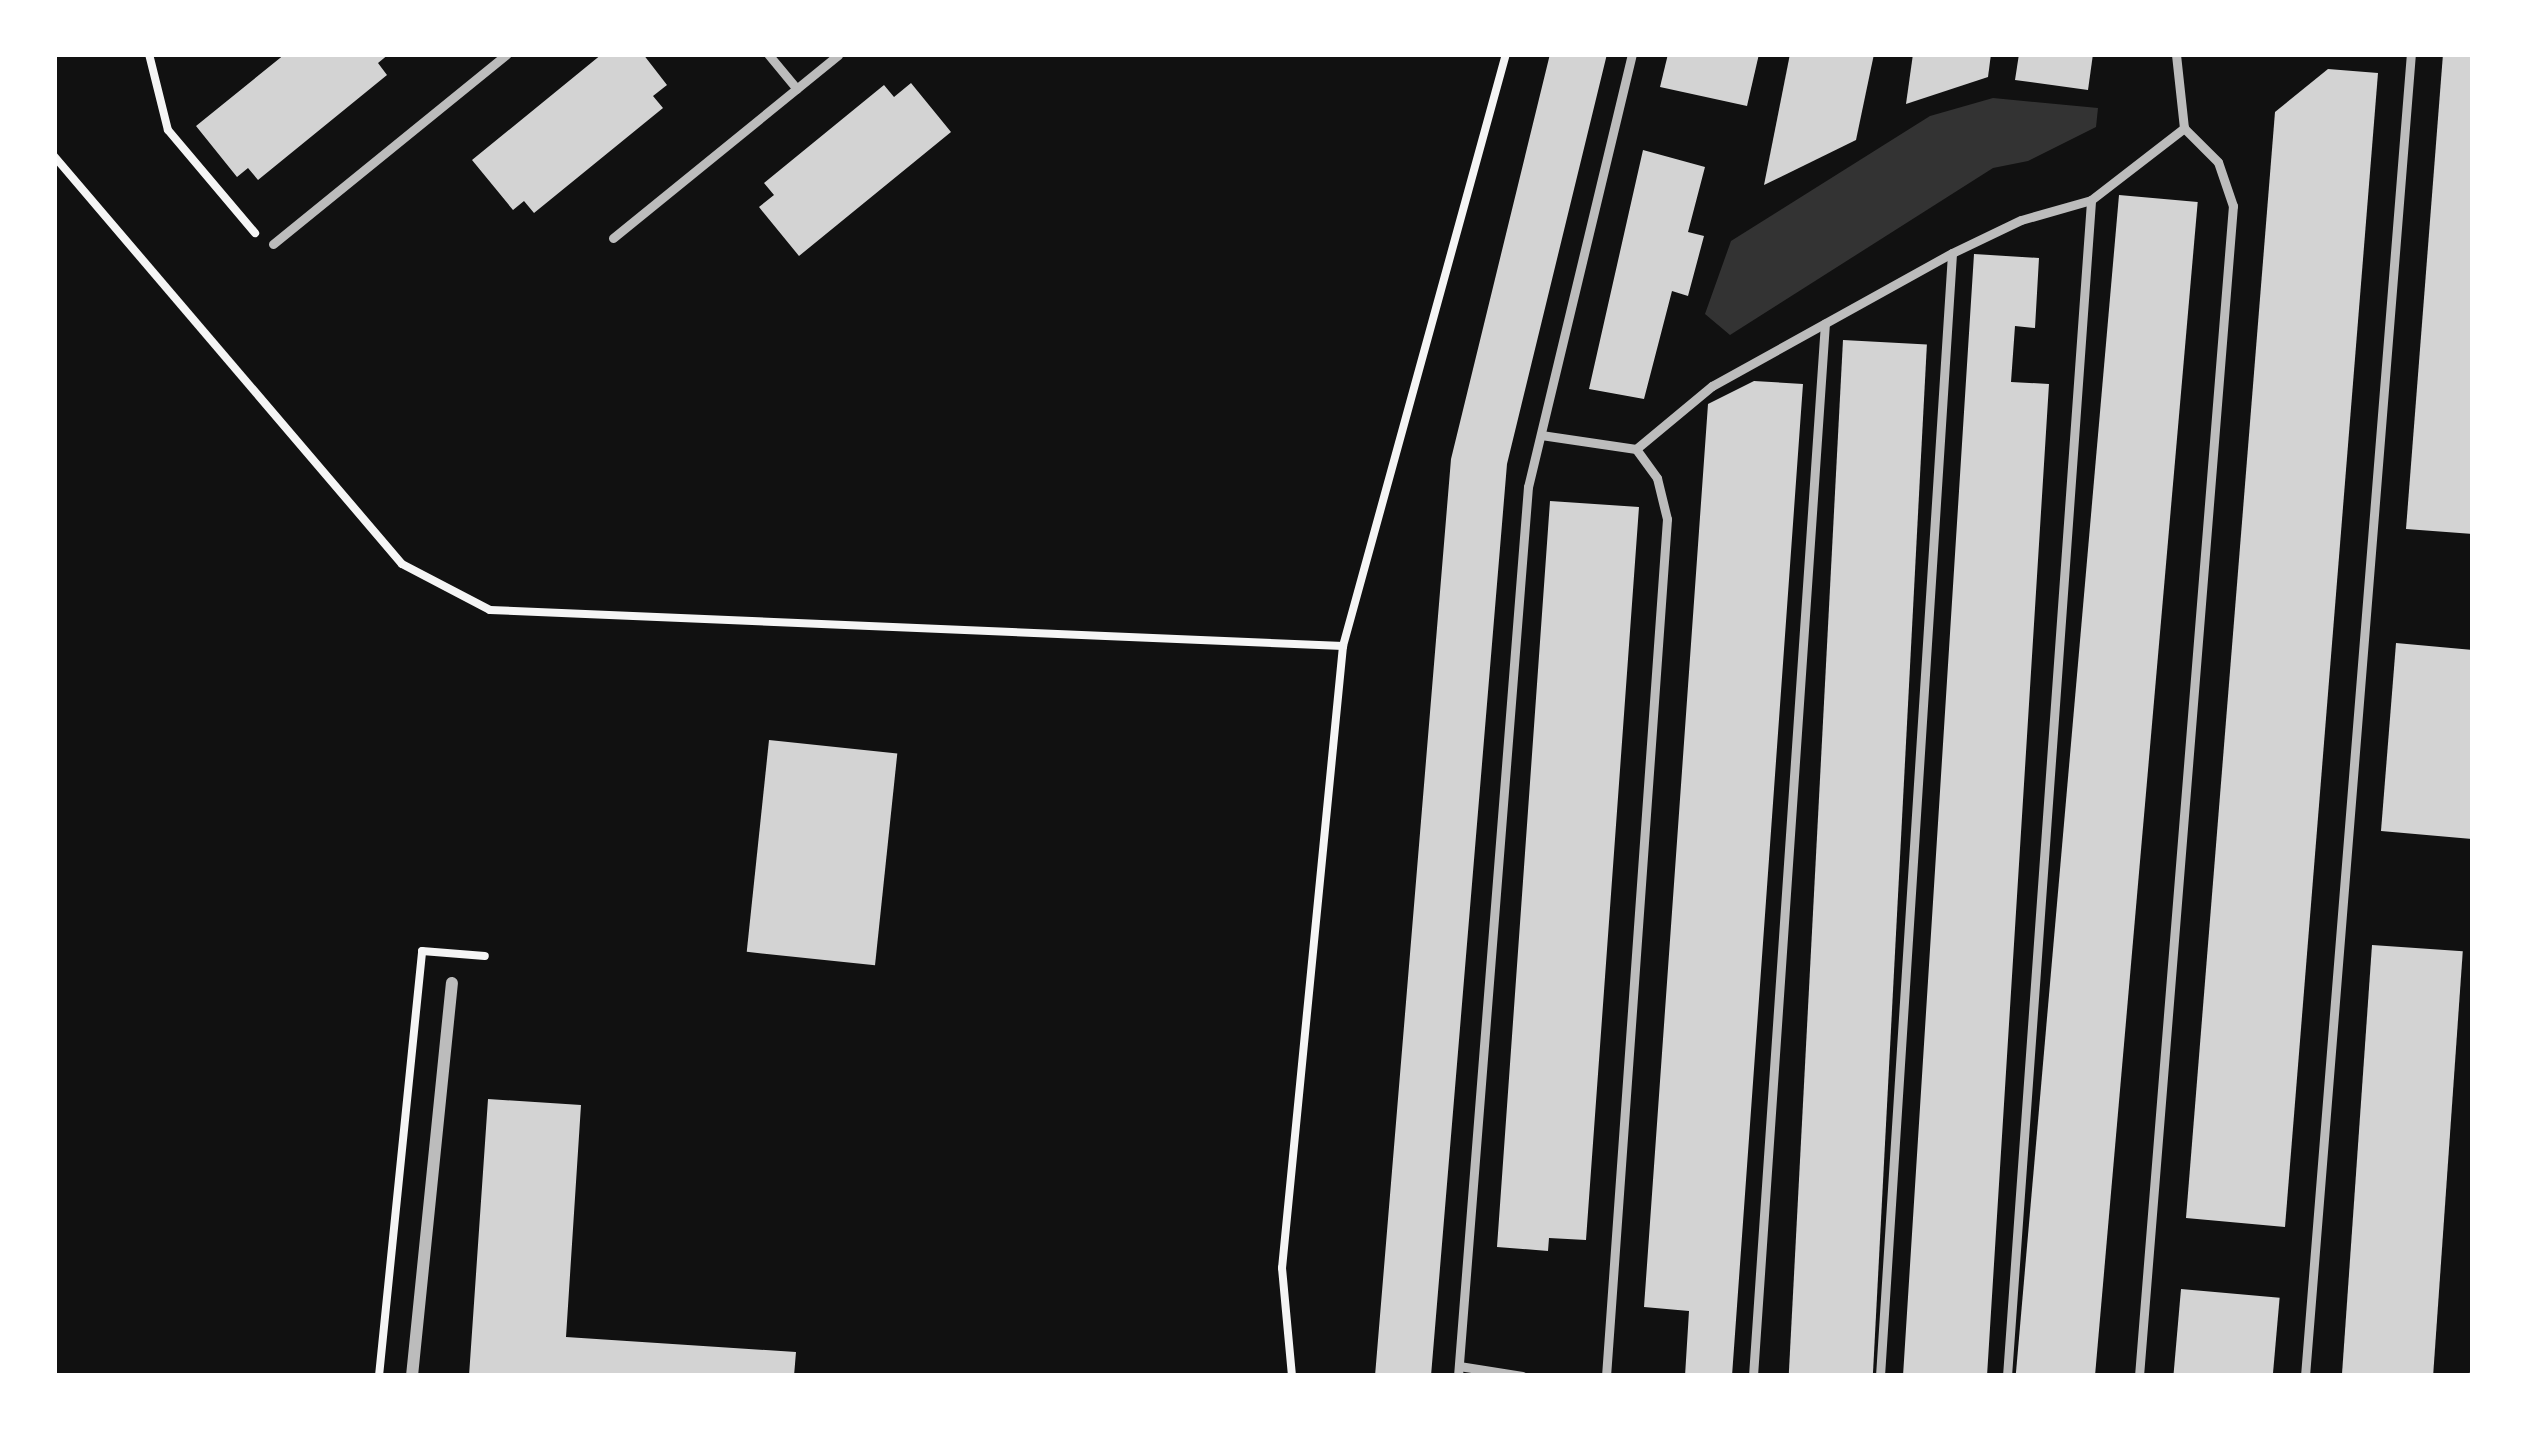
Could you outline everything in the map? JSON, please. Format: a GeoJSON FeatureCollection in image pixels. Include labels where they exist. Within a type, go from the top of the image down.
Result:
{"type":"FeatureCollection","features":[{"type":"Feature","properties":{"kind":"street"},"geometry":{"type":"LineString","coordinates":[[412,1376],[452,983]]}},
{"type":"Feature","properties":{"kind":"lane"},"geometry":{"type":"LineString","coordinates":[[273,244],[507,54]]}},
{"type":"Feature","properties":{"kind":"lane"},"geometry":{"type":"LineString","coordinates":[[768,54],[796,89]]}},
{"type":"Feature","properties":{"kind":"lane"},"geometry":{"type":"LineString","coordinates":[[1522,1376],[1459,1371],[1528,487],[1632,54]]}},
{"type":"Feature","properties":{"kind":"lane"},"geometry":{"type":"LineString","coordinates":[[2139,1376],[2233,206],[2218,162],[2184,128],[2176,54]]}},
{"type":"Feature","properties":{"kind":"lane"},"geometry":{"type":"LineString","coordinates":[[2305,1376],[2411,54]]}},
{"type":"Feature","properties":{"kind":"lane"},"geometry":{"type":"LineString","coordinates":[[614,238],[838,55]]}},
{"type":"Feature","properties":{"kind":"lane"},"geometry":{"type":"LineString","coordinates":[[1636,449],[1712,386],[1952,253],[2021,220],[2091,200],[2184,128]]}},
{"type":"Feature","properties":{"kind":"lane"},"geometry":{"type":"LineString","coordinates":[[2007,1376],[2091,200]]}},
{"type":"Feature","properties":{"kind":"lane"},"geometry":{"type":"LineString","coordinates":[[1880,1376],[1952,253]]}},
{"type":"Feature","properties":{"kind":"lane"},"geometry":{"type":"LineString","coordinates":[[1753,1376],[1825,323]]}},
{"type":"Feature","properties":{"kind":"lane"},"geometry":{"type":"LineString","coordinates":[[1541,435],[1636,449],[1657,478],[1667,519],[1606,1376]]}},
{"type":"Feature","properties":{"kind":"path"},"geometry":{"type":"LineString","coordinates":[[149,54],[168,130],[248,229],[273,244]]}},
{"type":"Feature","properties":{"kind":"path"},"geometry":{"type":"LineString","coordinates":[[1292,1376],[1282,1268],[1343,646],[1506,54]]}},
{"type":"Feature","properties":{"kind":"path"},"geometry":{"type":"LineString","coordinates":[[54,156],[401,564],[490,610],[1343,646]]}},
{"type":"Feature","properties":{"kind":"shaded area"},"geometry":{"type":"Polygon","coordinates":[[[1993,98],[2098,108],[2096,127],[2028,161],[1993,168],[1730,335],[1705,314],[1731,241],[1930,116],[1993,98]]]}},
{"type":"Feature","properties":{"kind":"building"},"geometry":{"type":"Polygon","coordinates":[[[285,54],[389,54],[378,63],[387,75],[258,180],[248,168],[237,177],[196,126],[285,54]]]}},
{"type":"Feature","properties":{"kind":"building"},"geometry":{"type":"Polygon","coordinates":[[[602,54],[643,54],[667,85],[653,96],[663,108],[534,213],[524,201],[513,210],[472,160],[602,54]]]}},
{"type":"Feature","properties":{"kind":"building"},"geometry":{"type":"Polygon","coordinates":[[[1550,54],[1607,54],[1507,464],[1431,1376],[1375,1376],[1451,459],[1550,54]]]}},
{"type":"Feature","properties":{"kind":"building"},"geometry":{"type":"Polygon","coordinates":[[[1668,54],[1759,54],[1747,106],[1660,87],[1668,54]]]}},
{"type":"Feature","properties":{"kind":"building"},"geometry":{"type":"Polygon","coordinates":[[[1790,54],[1874,54],[1856,140],[1764,185],[1790,54]]]}},
{"type":"Feature","properties":{"kind":"building"},"geometry":{"type":"Polygon","coordinates":[[[1913,54],[1991,54],[1988,77],[1906,104],[1913,54]]]}},
{"type":"Feature","properties":{"kind":"building"},"geometry":{"type":"Polygon","coordinates":[[[2019,54],[2093,54],[2088,90],[2015,80],[2019,54]]]}},
{"type":"Feature","properties":{"kind":"building"},"geometry":{"type":"Polygon","coordinates":[[[2443,54],[2473,54],[2473,534],[2406,529],[2443,54]]]}},
{"type":"Feature","properties":{"kind":"building"},"geometry":{"type":"Polygon","coordinates":[[[2328,69],[2378,73],[2285,1227],[2186,1218],[2275,112],[2328,69]]]}},
{"type":"Feature","properties":{"kind":"building"},"geometry":{"type":"Polygon","coordinates":[[[911,83],[951,132],[799,256],[759,207],[774,195],[764,183],[884,85],[894,97],[911,83]]]}},
{"type":"Feature","properties":{"kind":"building"},"geometry":{"type":"Polygon","coordinates":[[[1643,150],[1705,167],[1688,232],[1704,236],[1688,296],[1672,291],[1644,399],[1589,389],[1643,150]]]}},
{"type":"Feature","properties":{"kind":"building"},"geometry":{"type":"Polygon","coordinates":[[[2119,195],[2198,202],[2095,1376],[2016,1375],[2119,195]]]}},
{"type":"Feature","properties":{"kind":"building"},"geometry":{"type":"Polygon","coordinates":[[[1974,254],[2039,258],[2035,328],[2015,326],[2011,382],[2049,384],[1987,1376],[1903,1376],[1974,254]]]}},
{"type":"Feature","properties":{"kind":"building"},"geometry":{"type":"Polygon","coordinates":[[[1843,340],[1927,344],[1873,1376],[1789,1376],[1843,340]]]}},
{"type":"Feature","properties":{"kind":"building"},"geometry":{"type":"Polygon","coordinates":[[[1754,381],[1803,384],[1732,1376],[1685,1376],[1689,1311],[1644,1307],[1708,404],[1754,381]]]}},
{"type":"Feature","properties":{"kind":"building"},"geometry":{"type":"Polygon","coordinates":[[[1550,501],[1639,507],[1586,1240],[1549,1238],[1548,1251],[1497,1247],[1550,501]]]}},
{"type":"Feature","properties":{"kind":"building"},"geometry":{"type":"Polygon","coordinates":[[[2396,643],[2473,650],[2472,839],[2381,831],[2396,643]]]}},
{"type":"Feature","properties":{"kind":"building"},"geometry":{"type":"Polygon","coordinates":[[[769,740],[897,753],[875,965],[747,952],[769,740]]]}},
{"type":"Feature","properties":{"kind":"building"},"geometry":{"type":"Polygon","coordinates":[[[2372,945],[2463,951],[2433,1376],[2342,1376],[2372,945]]]}},
{"type":"Feature","properties":{"kind":"building"},"geometry":{"type":"Polygon","coordinates":[[[488,1099],[581,1105],[566,1337],[796,1352],[794,1376],[469,1376],[488,1099]]]}},
{"type":"Feature","properties":{"kind":"building"},"geometry":{"type":"Polygon","coordinates":[[[2181,1289],[2280,1298],[2273,1376],[2173,1376],[2181,1289]]]}}]}
